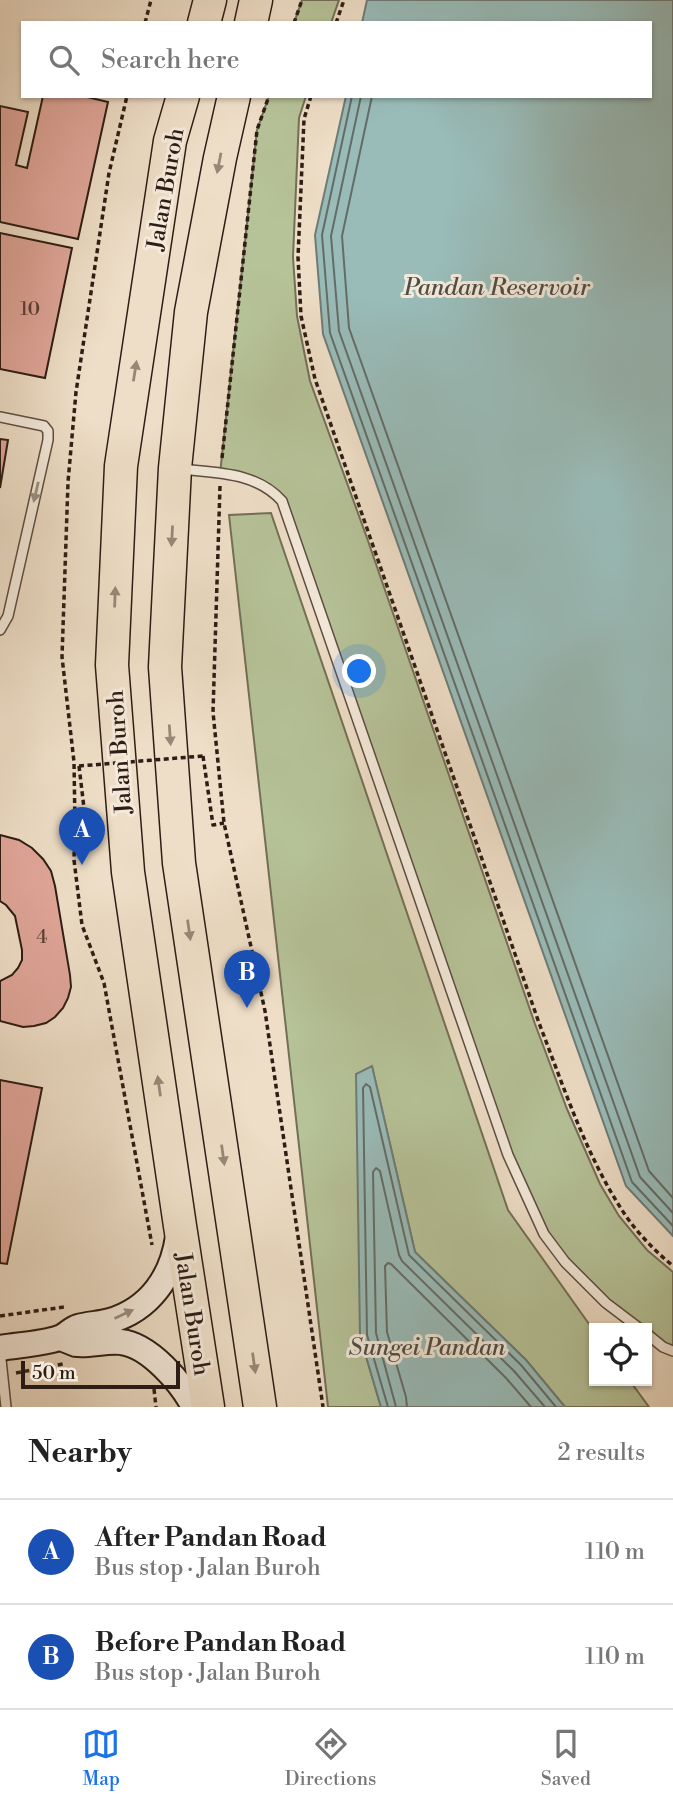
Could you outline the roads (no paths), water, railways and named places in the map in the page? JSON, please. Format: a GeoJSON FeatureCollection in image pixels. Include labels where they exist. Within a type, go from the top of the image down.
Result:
{"type":"FeatureCollection","features":[{"type":"Feature","properties":{"kind":"highway"},"geometry":{"type":"LineString","coordinates":[[205,21],[210,0]]}},
{"type":"Feature","properties":{"kind":"highway"},"geometry":{"type":"LineString","coordinates":[[251,21],[256,0]]}},
{"type":"Feature","properties":{"kind":"highway","name":"Jalan Buroh"},"geometry":{"type":"LineString","coordinates":[[182,98],[170,141],[121,466],[112,665],[128,873],[208,1407]]}},
{"type":"Feature","properties":{"kind":"highway"},"geometry":{"type":"LineString","coordinates":[[234,98],[191,312],[175,468],[165,667],[179,863],[260,1407]]}},
{"type":"Feature","properties":{"kind":"street"},"geometry":{"type":"LineString","coordinates":[[0,1348],[61,1338],[75,1328],[110,1321],[124,1315],[149,1300],[171,1266],[180,1226]]}},
{"type":"Feature","properties":{"kind":"street"},"geometry":{"type":"LineString","coordinates":[[61,1338],[79,1345],[101,1341],[124,1342],[141,1349],[183,1387],[194,1407]]}},
{"type":"Feature","properties":{"kind":"lane"},"geometry":{"type":"LineString","coordinates":[[0,417],[44,426],[48,431],[8,616],[0,630]]}},
{"type":"Feature","properties":{"kind":"lane"},"geometry":{"type":"LineString","coordinates":[[175,468],[253,479],[272,490],[282,501],[508,1155],[544,1234],[565,1262],[606,1303],[632,1323]]}},
{"type":"Feature","properties":{"kind":"lane"},"geometry":{"type":"LineString","coordinates":[[652,1338],[673,1351]]}},
{"type":"Feature","properties":{"kind":"lane"},"geometry":{"type":"LineString","coordinates":[[0,1348],[6,1407]]}},
{"type":"Feature","properties":{"kind":"water","name":"Pandan Reservoir"},"geometry":{"type":"Polygon","coordinates":[[[367,0],[673,0],[673,1236],[626,1186],[323,334],[315,235],[346,98],[652,98],[652,21],[362,21],[367,0]]]}},
{"type":"Feature","properties":{"kind":"water","name":"Sungei Pandan"},"geometry":{"type":"Polygon","coordinates":[[[372,1066],[415,1252],[526,1360],[565,1407],[381,1407],[360,1336],[356,1074],[372,1066]]]}},
{"type":"Feature","properties":{"kind":"place","name":"After Pandan Road"},"geometry":{"type":"Point","coordinates":[82,865]}},
{"type":"Feature","properties":{"kind":"place","name":"Before Pandan Road"},"geometry":{"type":"Point","coordinates":[247,1008]}}]}
